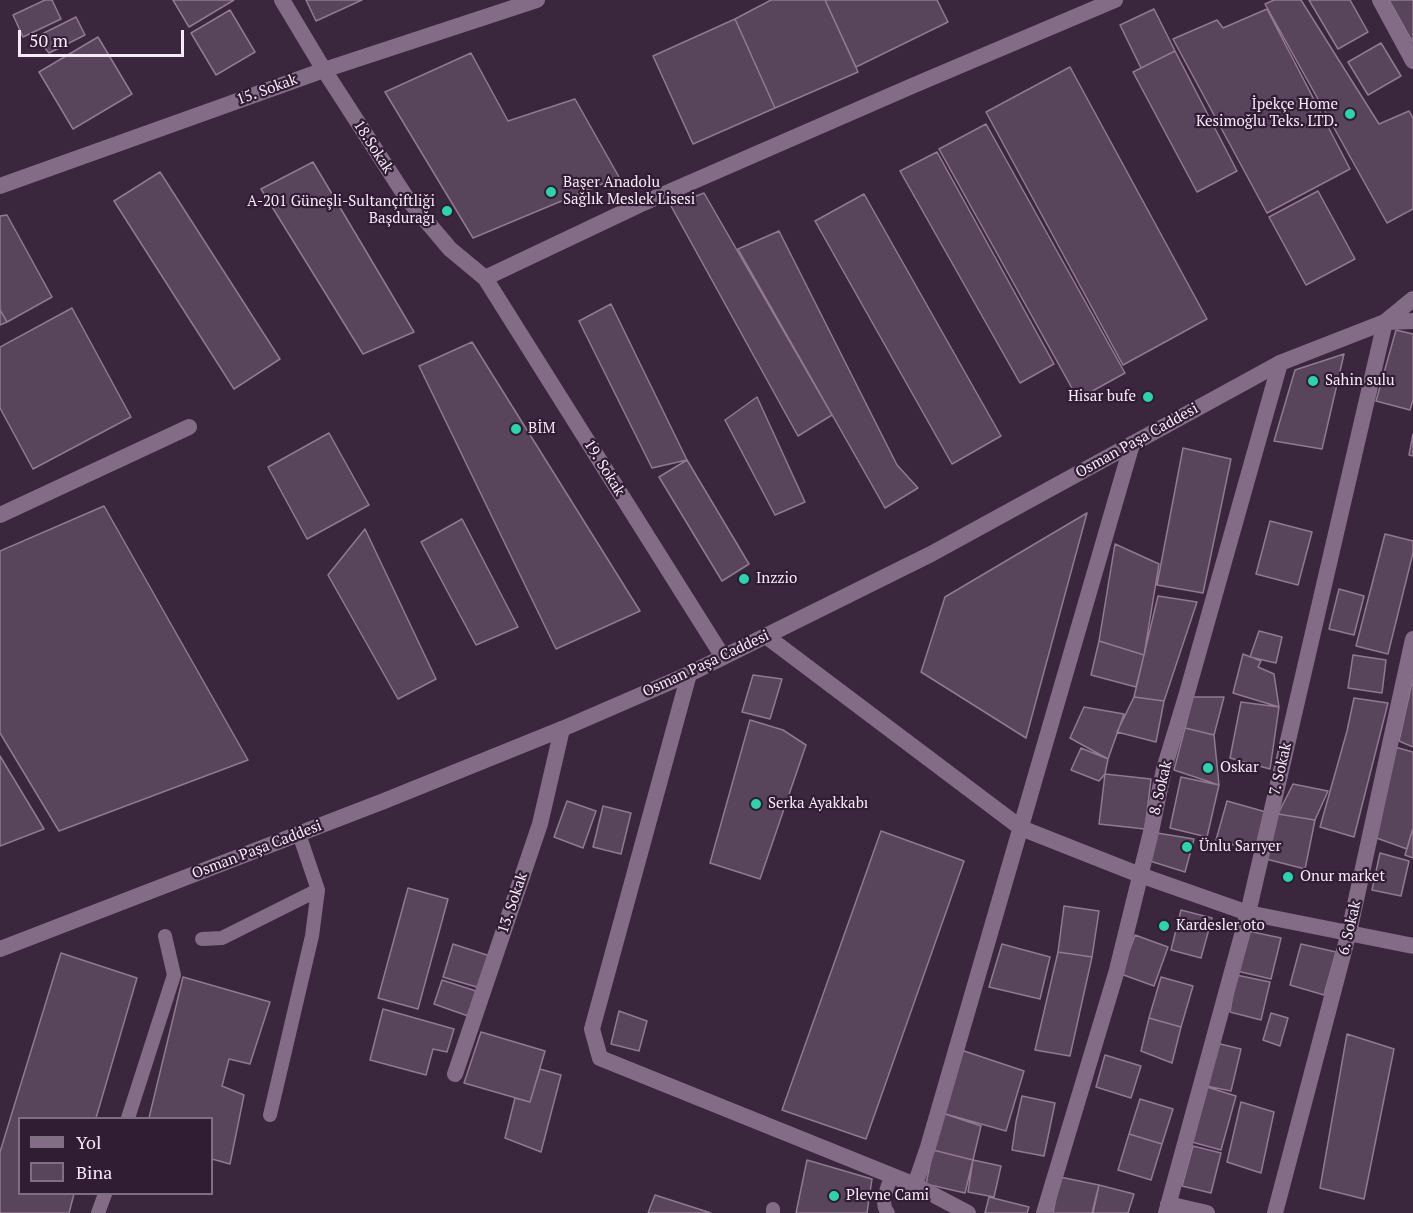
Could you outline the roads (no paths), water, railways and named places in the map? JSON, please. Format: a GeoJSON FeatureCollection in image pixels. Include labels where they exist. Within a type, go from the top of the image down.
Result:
{"type":"FeatureCollection","features":[{"type":"Feature","properties":{"kind":"street","name":"18.Sokak"},"geometry":{"type":"LineString","coordinates":[[282,0],[405,197],[450,249],[485,278]]}},
{"type":"Feature","properties":{"kind":"street","name":"15. Sokak"},"geometry":{"type":"LineString","coordinates":[[0,186],[324,70],[537,0]]}},
{"type":"Feature","properties":{"kind":"street"},"geometry":{"type":"LineString","coordinates":[[485,278],[639,205],[1115,0]]}},
{"type":"Feature","properties":{"kind":"street"},"geometry":{"type":"LineString","coordinates":[[1380,0],[1413,61]]}},
{"type":"Feature","properties":{"kind":"street","name":"19. Sokak"},"geometry":{"type":"LineString","coordinates":[[485,278],[723,657]]}},
{"type":"Feature","properties":{"kind":"street","name":"Osman Paşa Caddesi"},"geometry":{"type":"LineString","coordinates":[[0,949],[395,797],[689,674],[931,554],[1280,363],[1385,322],[1413,298]]}},
{"type":"Feature","properties":{"kind":"street","name":"Osman Paşa Caddesi"},"geometry":{"type":"LineString","coordinates":[[1385,322],[1413,321]]}},
{"type":"Feature","properties":{"kind":"street","name":"7. Sokak"},"geometry":{"type":"LineString","coordinates":[[1167,1208],[1248,913],[1385,322]]}},
{"type":"Feature","properties":{"kind":"street","name":"8. Sokak"},"geometry":{"type":"LineString","coordinates":[[1044,1213],[1117,970],[1164,769],[1280,363]]}},
{"type":"Feature","properties":{"kind":"street"},"geometry":{"type":"LineString","coordinates":[[0,515],[189,427]]}},
{"type":"Feature","properties":{"kind":"street"},"geometry":{"type":"LineString","coordinates":[[915,1185],[1132,444]]}},
{"type":"Feature","properties":{"kind":"street"},"geometry":{"type":"LineString","coordinates":[[766,636],[1021,828],[1140,875],[1248,913],[1413,946]]}},
{"type":"Feature","properties":{"kind":"street","name":"6. Sokak"},"geometry":{"type":"LineString","coordinates":[[1275,1213],[1349,932],[1413,639]]}},
{"type":"Feature","properties":{"kind":"street"},"geometry":{"type":"LineString","coordinates":[[689,674],[592,1029],[600,1058],[915,1185],[968,1213]]}},
{"type":"Feature","properties":{"kind":"street","name":"13. Sokak"},"geometry":{"type":"LineString","coordinates":[[455,1074],[540,824],[562,729]]}},
{"type":"Feature","properties":{"kind":"street"},"geometry":{"type":"LineString","coordinates":[[1167,1208],[1207,1213]]}},
{"type":"Feature","properties":{"kind":"lane"},"geometry":{"type":"LineString","coordinates":[[270,1115],[312,936],[318,890],[299,834]]}},
{"type":"Feature","properties":{"kind":"lane"},"geometry":{"type":"LineString","coordinates":[[202,939],[222,938],[318,890]]}},
{"type":"Feature","properties":{"kind":"lane"},"geometry":{"type":"LineString","coordinates":[[129,1117],[174,975],[165,936]]}},
{"type":"Feature","properties":{"kind":"lane"},"geometry":{"type":"LineString","coordinates":[[888,1213],[884,1206],[891,1176]]}},
{"type":"Feature","properties":{"kind":"lane"},"geometry":{"type":"LineString","coordinates":[[98,1213],[105,1195]]}},
{"type":"Feature","properties":{"kind":"place","name":"İpekçe Home Kesimoğlu Teks. LTD."},"geometry":{"type":"Point","coordinates":[1350,114]}},
{"type":"Feature","properties":{"kind":"place","name":"Başer Anadolu Sağlık Meslek Lisesi"},"geometry":{"type":"Point","coordinates":[551,192]}},
{"type":"Feature","properties":{"kind":"place","name":"A-201 Güneşli-Sultançiftliği Başdurağı"},"geometry":{"type":"Point","coordinates":[447,211]}},
{"type":"Feature","properties":{"kind":"place","name":"Sahin sulu"},"geometry":{"type":"Point","coordinates":[1313,381]}},
{"type":"Feature","properties":{"kind":"place","name":"Hisar bufe"},"geometry":{"type":"Point","coordinates":[1148,397]}},
{"type":"Feature","properties":{"kind":"place","name":"BİM"},"geometry":{"type":"Point","coordinates":[516,429]}},
{"type":"Feature","properties":{"kind":"place","name":"Inzzio"},"geometry":{"type":"Point","coordinates":[744,579]}},
{"type":"Feature","properties":{"kind":"place","name":"Oskar"},"geometry":{"type":"Point","coordinates":[1208,768]}},
{"type":"Feature","properties":{"kind":"place","name":"Serka Ayakkabı"},"geometry":{"type":"Point","coordinates":[756,804]}},
{"type":"Feature","properties":{"kind":"place","name":"Ünlu Sarıyer"},"geometry":{"type":"Point","coordinates":[1187,847]}},
{"type":"Feature","properties":{"kind":"place","name":"Onur market"},"geometry":{"type":"Point","coordinates":[1288,877]}},
{"type":"Feature","properties":{"kind":"place","name":"Kardesler oto"},"geometry":{"type":"Point","coordinates":[1164,926]}},
{"type":"Feature","properties":{"kind":"place","name":"Plevne Cami"},"geometry":{"type":"Point","coordinates":[834,1196]}}]}
